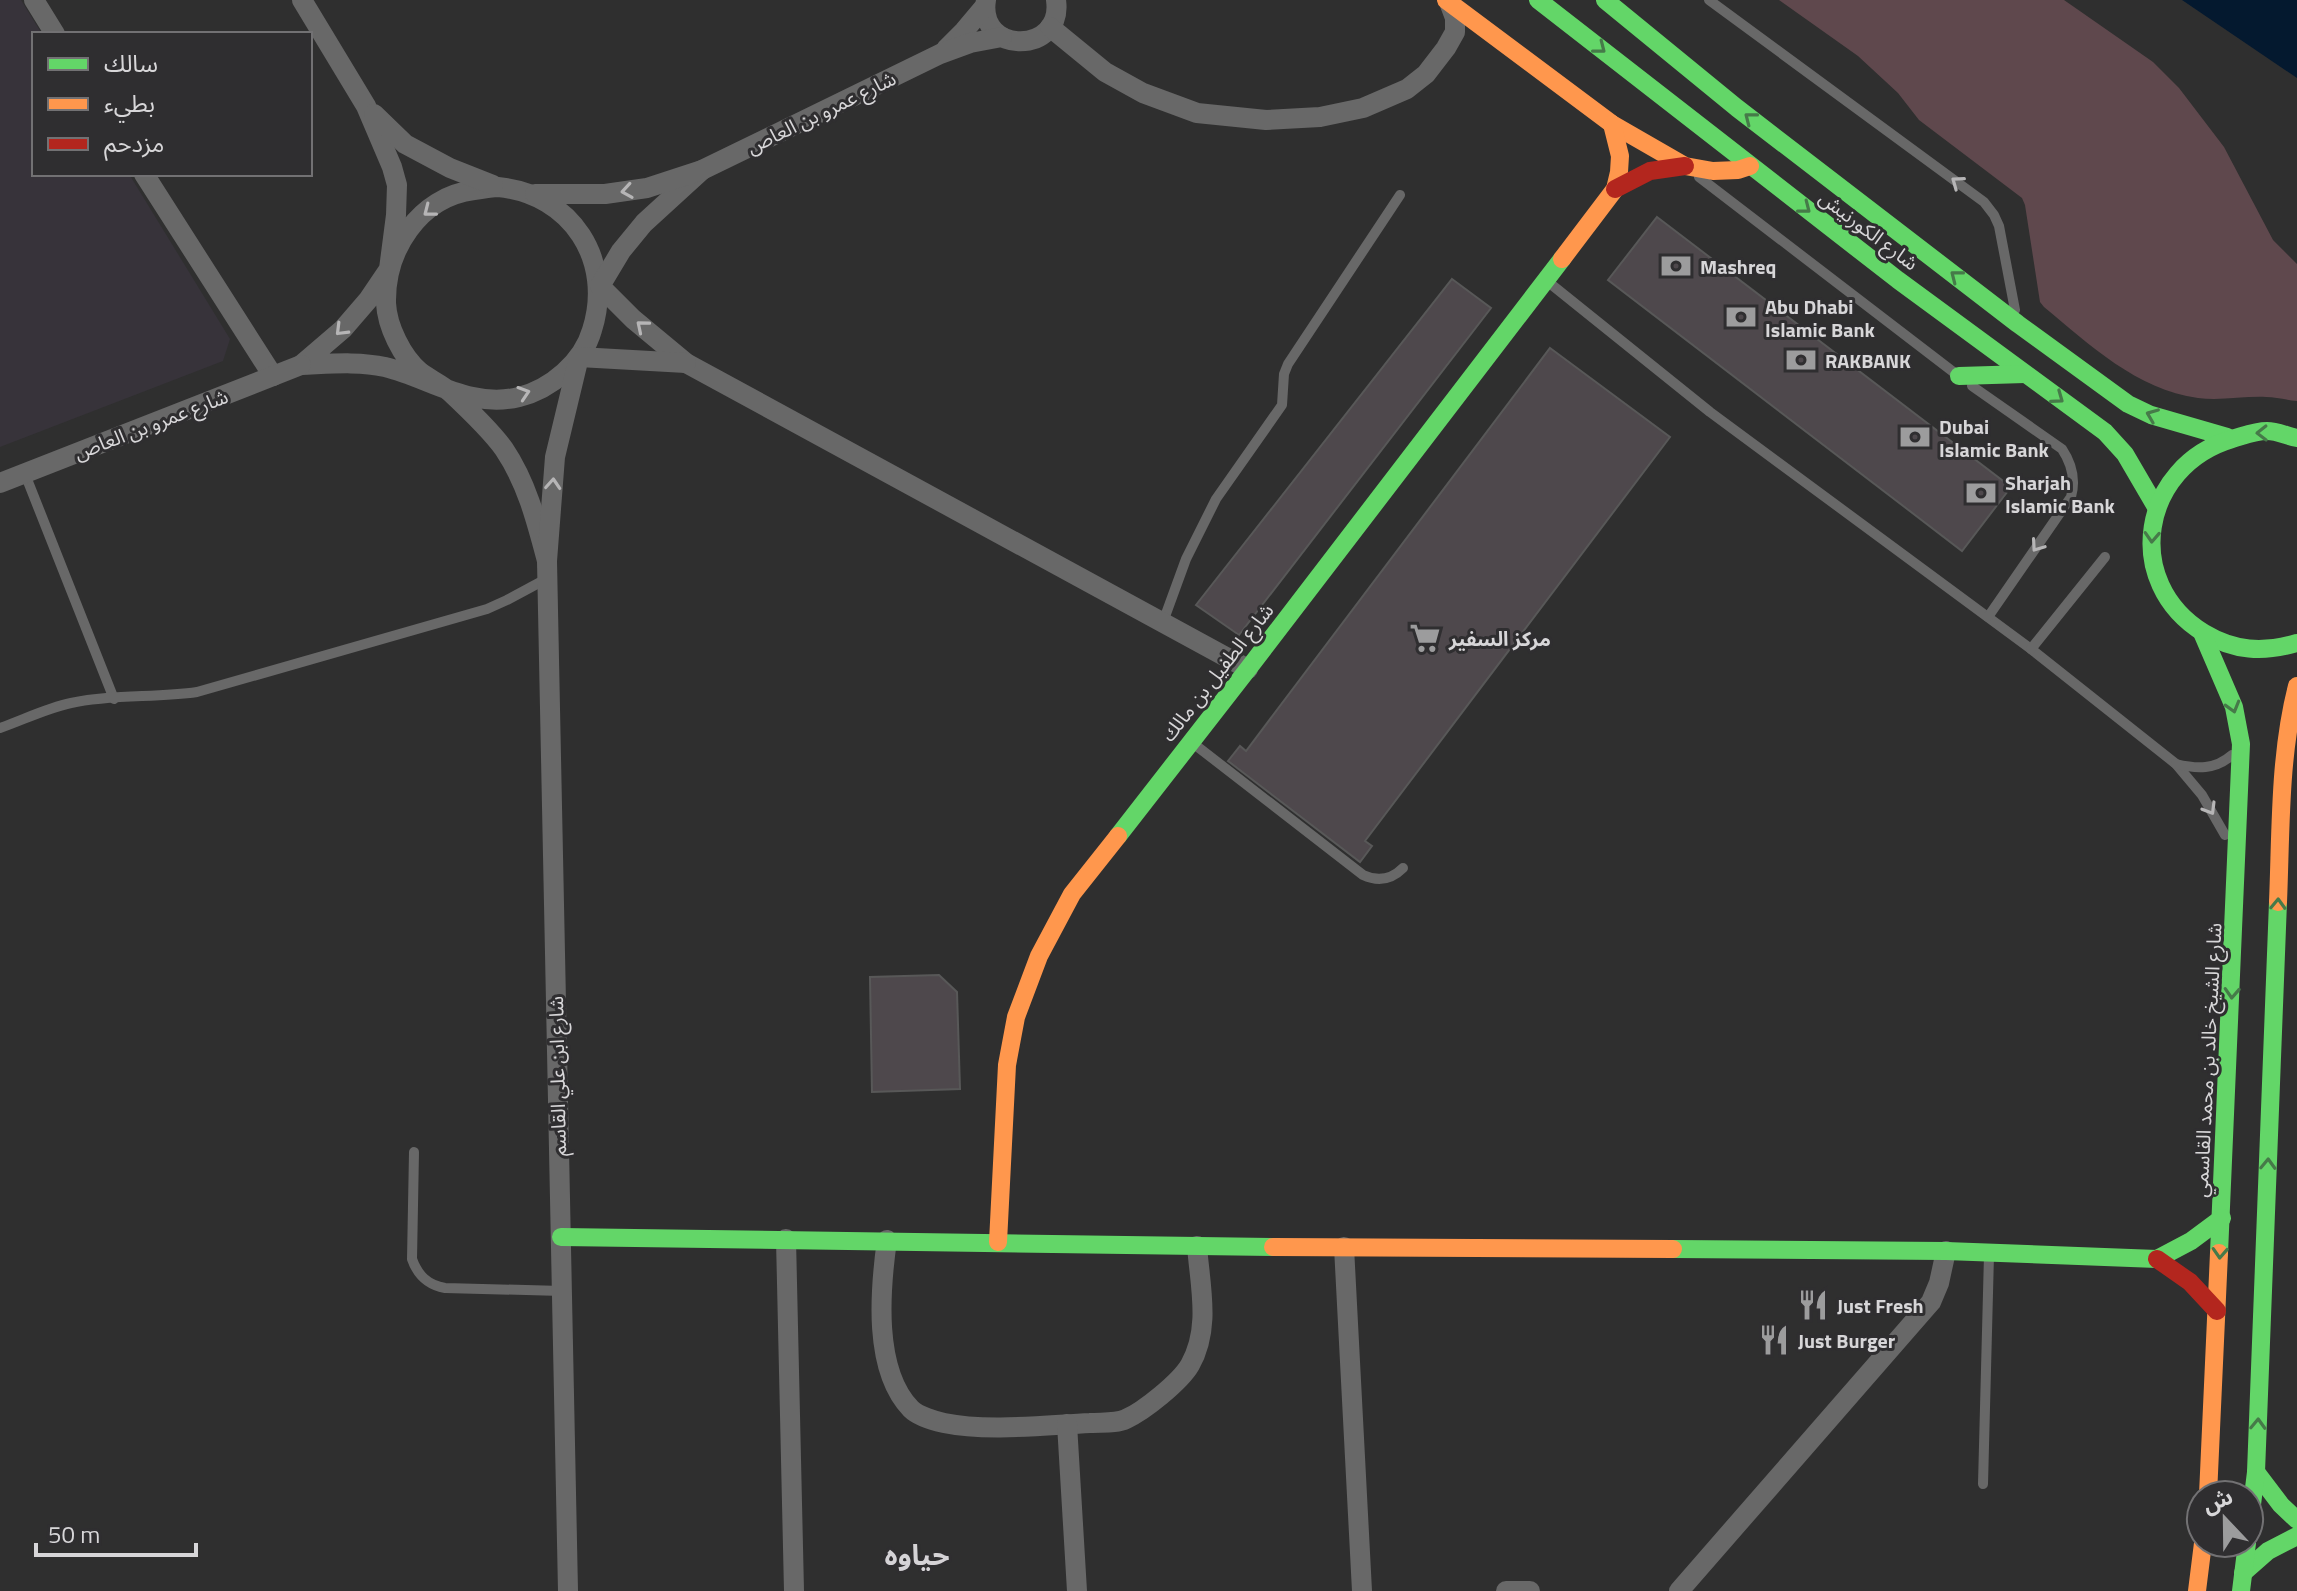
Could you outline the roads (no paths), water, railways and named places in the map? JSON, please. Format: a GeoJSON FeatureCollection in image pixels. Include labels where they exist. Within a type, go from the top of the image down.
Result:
{"type":"FeatureCollection","features":[{"type":"Feature","properties":{"kind":"main road","name":"شارع الكورنيش"},"geometry":{"type":"LineString","coordinates":[[1538,0],[1750,166],[2105,432],[2125,454],[2156,507]]}},
{"type":"Feature","properties":{"kind":"main road","name":"شارع الكورنيش"},"geometry":{"type":"LineString","coordinates":[[1605,0],[1737,108],[2018,324],[2128,404],[2151,415],[2227,437]]}},
{"type":"Feature","properties":{"kind":"main road"},"geometry":{"type":"LineString","coordinates":[[1447,1],[1612,124],[1685,166]]}},
{"type":"Feature","properties":{"kind":"main road"},"geometry":{"type":"LineString","coordinates":[[1612,124],[1621,158],[1615,189]]}},
{"type":"Feature","properties":{"kind":"main road"},"geometry":{"type":"LineString","coordinates":[[1615,189],[1650,171],[1685,166],[1725,171],[1750,166]]}},
{"type":"Feature","properties":{"kind":"main road","name":"شارع الطفيل بن مالك"},"geometry":{"type":"LineString","coordinates":[[998,1242],[1007,1065],[1016,1017],[1039,956],[1072,894],[1615,189]]}},
{"type":"Feature","properties":{"kind":"main road"},"geometry":{"type":"LineString","coordinates":[[1959,376],[2025,374]]}},
{"type":"Feature","properties":{"kind":"main road"},"geometry":{"type":"LineString","coordinates":[[2297,438],[2267,431],[2227,437],[2204,447],[2183,463],[2167,484],[2156,507],[2151,536],[2153,565],[2163,593],[2180,616],[2203,635],[2236,648],[2273,651],[2297,643]]}},
{"type":"Feature","properties":{"kind":"main road","name":"شارع الشيخ خالد بن محمد القاسمي"},"geometry":{"type":"LineString","coordinates":[[2203,635],[2234,707],[2241,744],[2209,1479]]}},
{"type":"Feature","properties":{"kind":"main road"},"geometry":{"type":"LineString","coordinates":[[2255,1479],[2281,825],[2287,741],[2297,686]]}},
{"type":"Feature","properties":{"kind":"main road"},"geometry":{"type":"LineString","coordinates":[[2281,825],[2297,795]]}},
{"type":"Feature","properties":{"kind":"main road"},"geometry":{"type":"LineString","coordinates":[[561,1237],[1197,1246],[1946,1251],[2157,1259],[2191,1241],[2222,1218]]}},
{"type":"Feature","properties":{"kind":"main road"},"geometry":{"type":"LineString","coordinates":[[2157,1259],[2190,1282],[2217,1311]]}},
{"type":"Feature","properties":{"kind":"main road"},"geometry":{"type":"LineString","coordinates":[[2256,1472],[2274,1497],[2297,1520]]}},
{"type":"Feature","properties":{"kind":"main road"},"geometry":{"type":"LineString","coordinates":[[2242,1582],[2268,1551],[2297,1536]]}},
{"type":"Feature","properties":{"kind":"main road"},"geometry":{"type":"LineString","coordinates":[[2197,1591],[2201,1559]]}},
{"type":"Feature","properties":{"kind":"main road"},"geometry":{"type":"LineString","coordinates":[[2242,1582],[2245,1559]]}},
{"type":"Feature","properties":{"kind":"street"},"geometry":{"type":"LineString","coordinates":[[34,0],[54,32]]}},
{"type":"Feature","properties":{"kind":"street"},"geometry":{"type":"LineString","coordinates":[[302,0],[366,106],[397,185],[386,305],[396,341],[418,370],[448,391],[483,400],[519,397],[552,382],[579,357],[591,335],[598,311],[600,286],[593,257],[579,230],[558,209],[533,194],[496,187],[450,168],[405,144],[366,106]]}},
{"type":"Feature","properties":{"kind":"street"},"geometry":{"type":"LineString","coordinates":[[1056,0],[1055,18],[1050,27],[1105,72],[1143,93],[1197,113],[1266,120],[1320,117],[1363,108],[1407,89],[1426,74],[1455,32],[1455,18],[1447,1]]}},
{"type":"Feature","properties":{"kind":"street"},"geometry":{"type":"LineString","coordinates":[[986,3],[987,18],[1002,37]]}},
{"type":"Feature","properties":{"kind":"street","name":"شارع عمرو بن العاص"},"geometry":{"type":"LineString","coordinates":[[940,54],[964,31],[986,3]]}},
{"type":"Feature","properties":{"kind":"street","name":"شارع عمرو بن العاص"},"geometry":{"type":"LineString","coordinates":[[533,194],[605,194],[647,188],[702,170],[940,54],[970,43],[1002,37],[1012,41],[1033,40],[1050,27]]}},
{"type":"Feature","properties":{"kind":"street"},"geometry":{"type":"LineString","coordinates":[[1446,48],[1476,37],[1493,35]]}},
{"type":"Feature","properties":{"kind":"street","name":"شارع عمرو بن العاص"},"geometry":{"type":"LineString","coordinates":[[600,286],[621,251],[644,223],[702,170]]}},
{"type":"Feature","properties":{"kind":"street"},"geometry":{"type":"LineString","coordinates":[[145,176],[273,376]]}},
{"type":"Feature","properties":{"kind":"street"},"geometry":{"type":"LineString","coordinates":[[389,269],[403,235],[428,209],[460,192],[496,187]]}},
{"type":"Feature","properties":{"kind":"street","name":"شارع عمرو بن العاص"},"geometry":{"type":"LineString","coordinates":[[0,483],[301,365],[343,329],[389,269]]}},
{"type":"Feature","properties":{"kind":"street"},"geometry":{"type":"LineString","coordinates":[[600,286],[633,319],[686,363],[1248,669]]}},
{"type":"Feature","properties":{"kind":"street"},"geometry":{"type":"LineString","coordinates":[[579,357],[686,363]]}},
{"type":"Feature","properties":{"kind":"street","name":"شارع ابن علي القاسم"},"geometry":{"type":"LineString","coordinates":[[568,1591],[548,570],[555,457],[579,357]]}},
{"type":"Feature","properties":{"kind":"street","name":"شارع عمرو بن العاص"},"geometry":{"type":"LineString","coordinates":[[301,365],[362,363],[388,368],[448,391]]}},
{"type":"Feature","properties":{"kind":"street","name":"شارع ابن علي القاسم"},"geometry":{"type":"LineString","coordinates":[[448,391],[503,447],[528,495],[548,570]]}},
{"type":"Feature","properties":{"kind":"street"},"geometry":{"type":"LineString","coordinates":[[786,1239],[794,1591]]}},
{"type":"Feature","properties":{"kind":"street"},"geometry":{"type":"LineString","coordinates":[[887,1240],[881,1302],[887,1362],[898,1392],[914,1412],[944,1423],[985,1427],[1124,1421],[1160,1396],[1189,1366],[1204,1328],[1197,1246]]}},
{"type":"Feature","properties":{"kind":"street"},"geometry":{"type":"LineString","coordinates":[[1344,1247],[1362,1591]]}},
{"type":"Feature","properties":{"kind":"street"},"geometry":{"type":"LineString","coordinates":[[1679,1591],[1931,1302],[1946,1251]]}},
{"type":"Feature","properties":{"kind":"street"},"geometry":{"type":"LineString","coordinates":[[1067,1424],[1077,1591]]}},
{"type":"Feature","properties":{"kind":"street"},"geometry":{"type":"LineString","coordinates":[[1506,1591],[1530,1591]]}},
{"type":"Feature","properties":{"kind":"lane"},"geometry":{"type":"LineString","coordinates":[[1709,0],[1984,202],[1999,226],[2018,324]]}},
{"type":"Feature","properties":{"kind":"lane"},"geometry":{"type":"LineString","coordinates":[[1685,166],[1959,376],[2062,449],[2068,457],[2074,486],[2071,497],[1988,617]]}},
{"type":"Feature","properties":{"kind":"lane"},"geometry":{"type":"LineString","coordinates":[[1163,622],[1186,559],[1211,509],[1282,405],[1284,374],[1288,364],[1400,195]]}},
{"type":"Feature","properties":{"kind":"lane"},"geometry":{"type":"LineString","coordinates":[[1545,280],[1733,429],[2031,649],[2176,764],[2213,812],[2237,859]]}},
{"type":"Feature","properties":{"kind":"lane"},"geometry":{"type":"LineString","coordinates":[[25,474],[114,699]]}},
{"type":"Feature","properties":{"kind":"lane"},"geometry":{"type":"LineString","coordinates":[[2031,649],[2105,557]]}},
{"type":"Feature","properties":{"kind":"lane"},"geometry":{"type":"LineString","coordinates":[[0,728],[70,703],[197,692],[487,609],[507,600],[548,570]]}},
{"type":"Feature","properties":{"kind":"lane"},"geometry":{"type":"LineString","coordinates":[[1191,742],[1363,875],[1384,879],[1403,868]]}},
{"type":"Feature","properties":{"kind":"lane"},"geometry":{"type":"LineString","coordinates":[[2176,764],[2196,768],[2217,765],[2241,744]]}},
{"type":"Feature","properties":{"kind":"lane"},"geometry":{"type":"LineString","coordinates":[[414,1152],[412,1259],[420,1275],[435,1286],[445,1288],[562,1291]]}},
{"type":"Feature","properties":{"kind":"lane"},"geometry":{"type":"LineString","coordinates":[[1983,1484],[1989,1253]]}},
{"type":"Feature","properties":{"kind":"water"},"geometry":{"type":"Polygon","coordinates":[[[2182,0],[2297,0],[2297,78],[2182,0]]]}},
{"type":"Feature","properties":{"kind":"place","name":"Mashreq"},"geometry":{"type":"Point","coordinates":[1676,266]}},
{"type":"Feature","properties":{"kind":"place","name":"Abu Dhabi Islamic Bank"},"geometry":{"type":"Point","coordinates":[1741,317]}},
{"type":"Feature","properties":{"kind":"place","name":"RAKBANK"},"geometry":{"type":"Point","coordinates":[1801,360]}},
{"type":"Feature","properties":{"kind":"place","name":"Dubai Islamic Bank"},"geometry":{"type":"Point","coordinates":[1915,437]}},
{"type":"Feature","properties":{"kind":"place","name":"Sharjah Islamic Bank"},"geometry":{"type":"Point","coordinates":[1981,493]}},
{"type":"Feature","properties":{"kind":"place","name":"مركز السفير"},"geometry":{"type":"Point","coordinates":[1425,638]}},
{"type":"Feature","properties":{"kind":"place","name":"Just Fresh"},"geometry":{"type":"Point","coordinates":[1813,1305]}},
{"type":"Feature","properties":{"kind":"place","name":"Just Burger"},"geometry":{"type":"Point","coordinates":[1774,1340]}},
{"type":"Feature","properties":{"kind":"district","name":"حياوه"},"geometry":{"type":"Point","coordinates":[917,1554]}}]}
